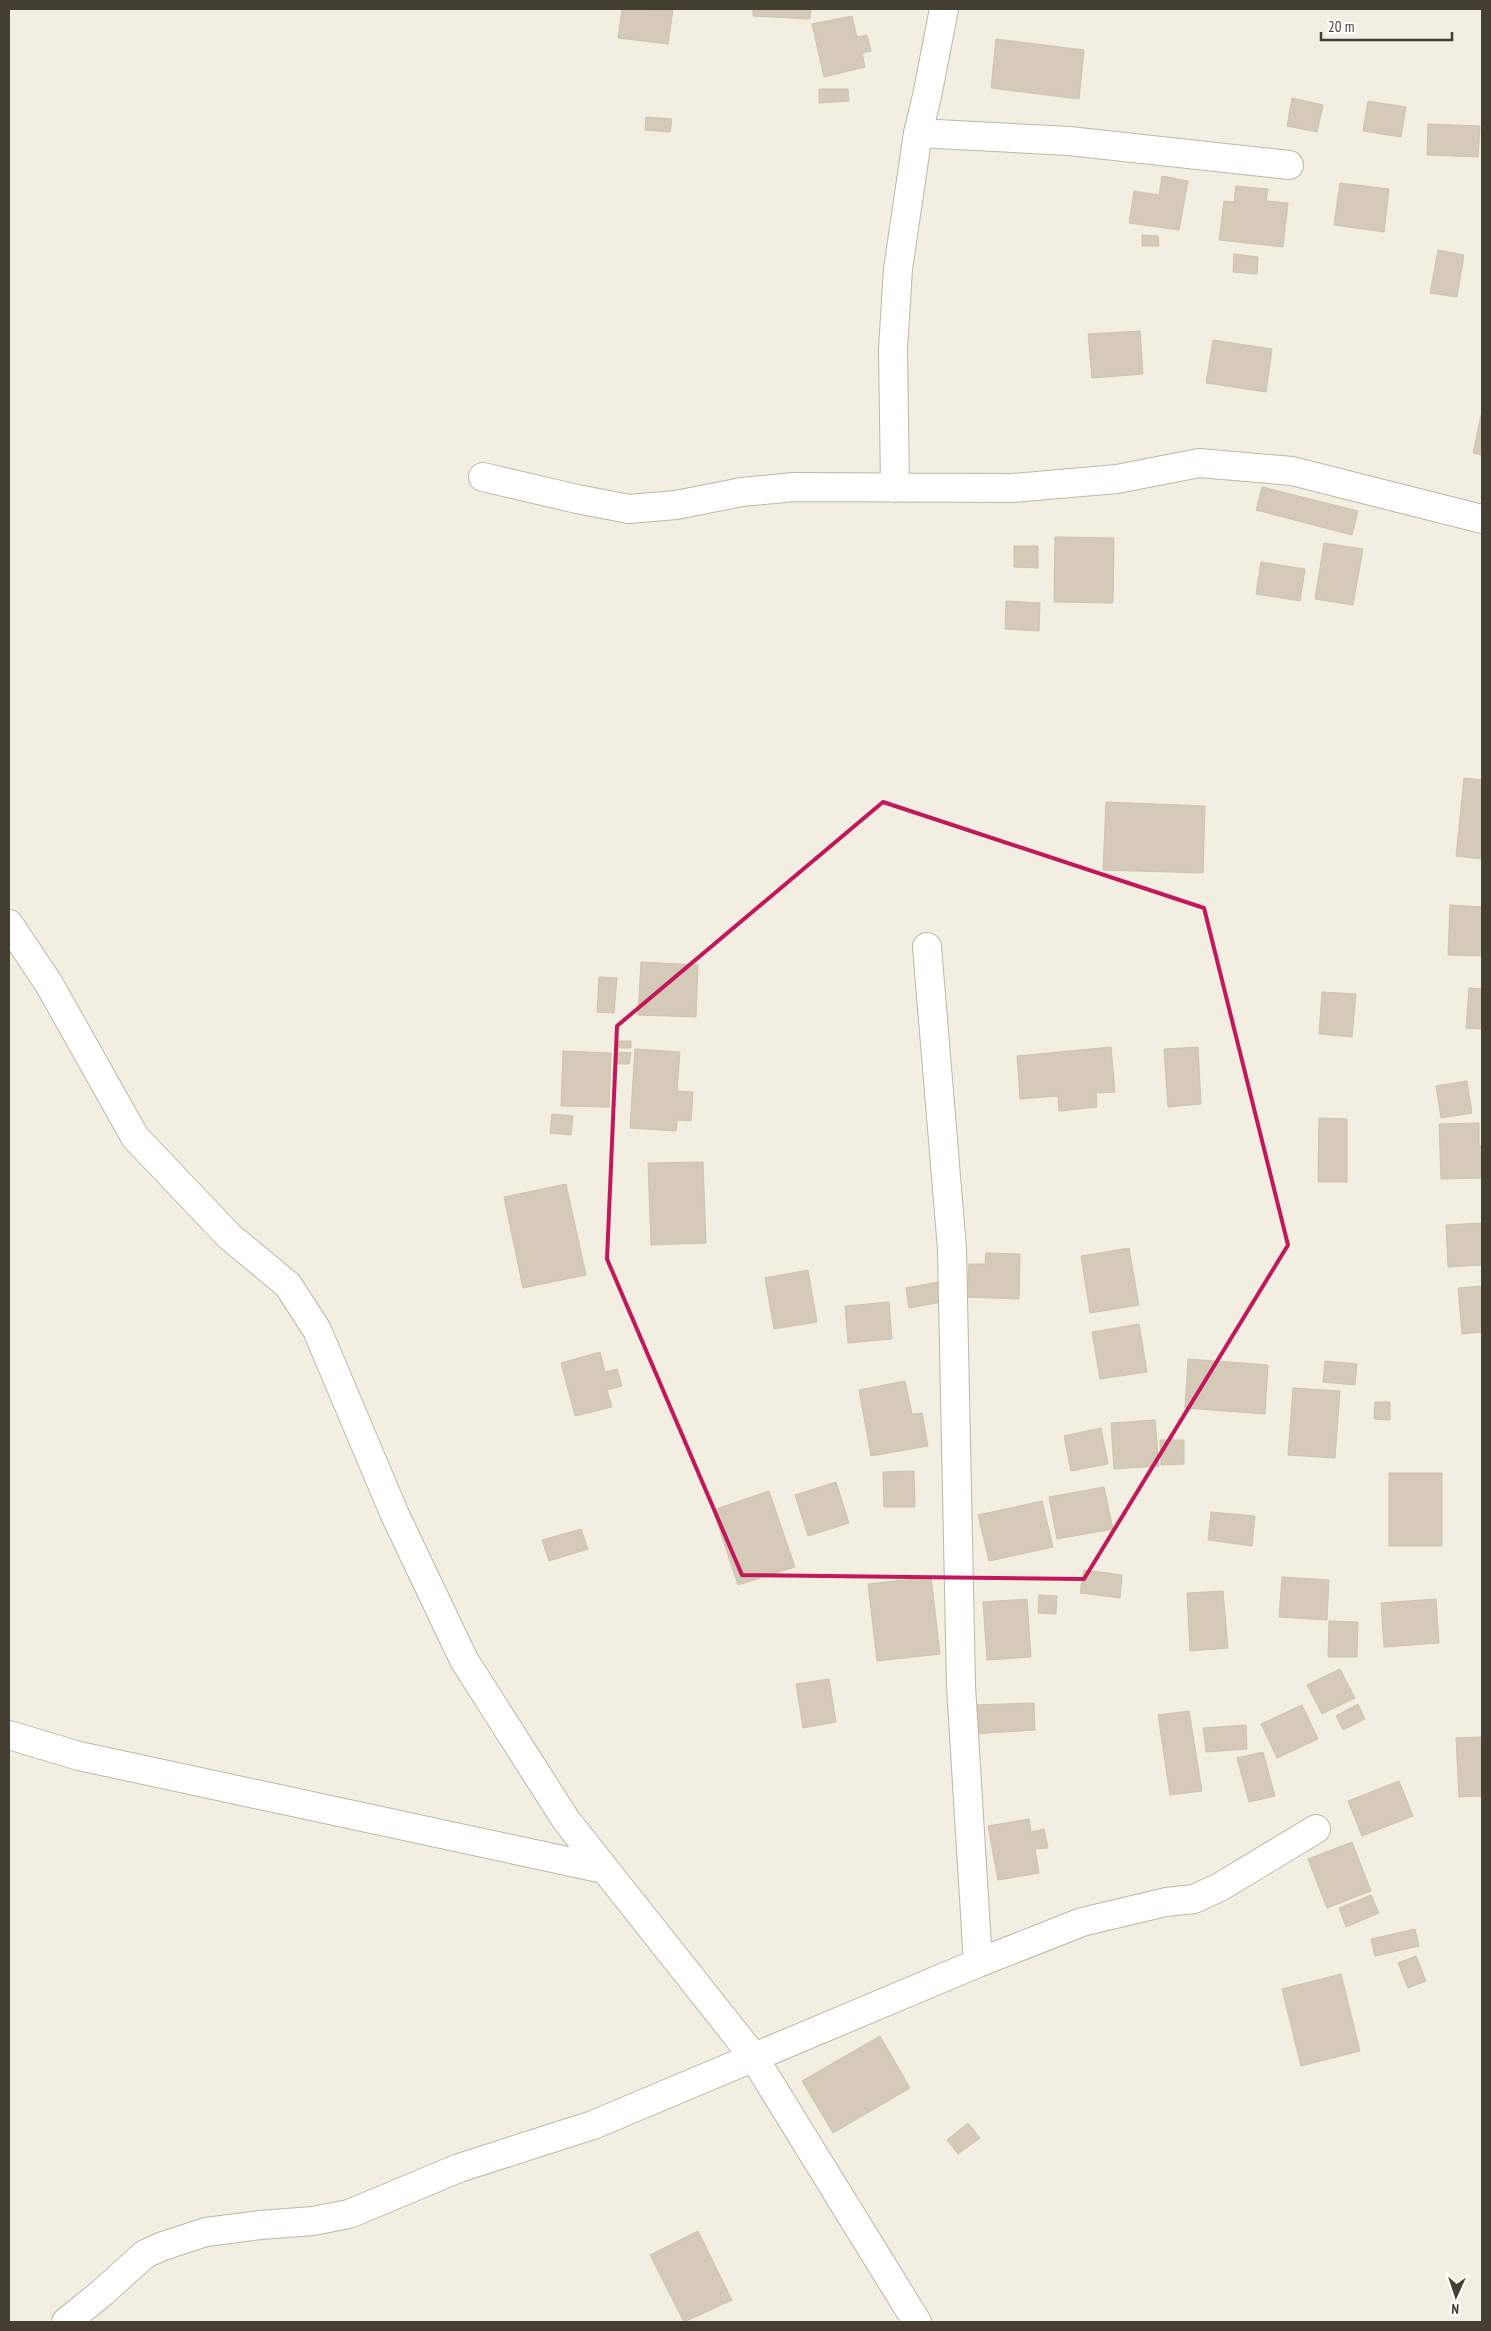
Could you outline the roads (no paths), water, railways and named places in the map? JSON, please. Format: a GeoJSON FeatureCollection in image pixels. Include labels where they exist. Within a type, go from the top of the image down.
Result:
{"type":"FeatureCollection","features":[{"type":"Feature","properties":{"kind":"street"},"geometry":{"type":"LineString","coordinates":[[895,488],[893,349],[898,269],[918,133],[944,9]]}},
{"type":"Feature","properties":{"kind":"street"},"geometry":{"type":"LineString","coordinates":[[918,133],[1069,141],[1289,165]]}},
{"type":"Feature","properties":{"kind":"street"},"geometry":{"type":"LineString","coordinates":[[483,477],[629,509],[676,505],[742,492],[794,487],[1013,488],[1116,479],[1199,463],[1292,471],[1482,518]]}},
{"type":"Feature","properties":{"kind":"street"},"geometry":{"type":"LineString","coordinates":[[9,924],[49,984],[135,1137],[229,1236],[288,1284],[316,1330],[395,1515],[464,1660],[566,1820],[753,2056],[917,2322]]}},
{"type":"Feature","properties":{"kind":"street"},"geometry":{"type":"LineString","coordinates":[[927,947],[952,1249],[961,1686],[978,1962]]}},
{"type":"Feature","properties":{"kind":"street"},"geometry":{"type":"LineString","coordinates":[[9,1735],[78,1756],[604,1869]]}},
{"type":"Feature","properties":{"kind":"street"},"geometry":{"type":"LineString","coordinates":[[66,2322],[78,2314],[145,2254],[163,2246],[206,2232],[313,2221],[348,2214],[459,2168],[593,2125],[978,1962],[1082,1922],[1166,1902],[1194,1899],[1220,1887],[1316,1829]]}}]}
